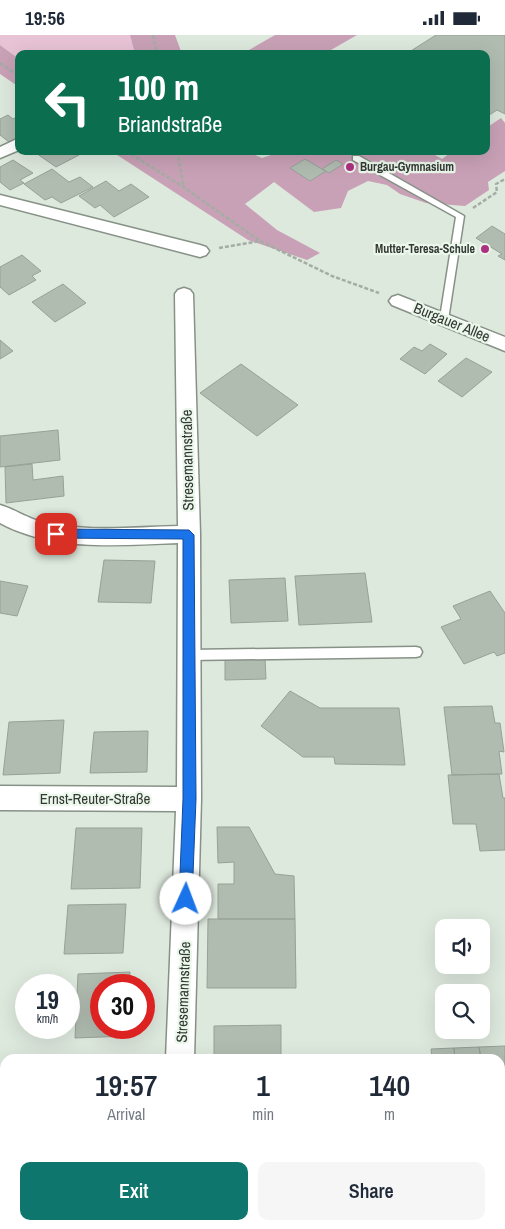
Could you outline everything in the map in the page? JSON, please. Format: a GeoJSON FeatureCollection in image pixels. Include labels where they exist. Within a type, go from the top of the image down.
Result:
{"type":"FeatureCollection","features":[{"type":"Feature","properties":{"kind":"street"},"geometry":{"type":"LineString","coordinates":[[0,153],[15,145]]}},
{"type":"Feature","properties":{"kind":"street"},"geometry":{"type":"LineString","coordinates":[[0,200],[200,251]]}},
{"type":"Feature","properties":{"kind":"street","name":"Stresemannstraße"},"geometry":{"type":"LineString","coordinates":[[180,1054],[189,799],[189,535],[184,294]]}},
{"type":"Feature","properties":{"kind":"street","name":"Burgauer Allee"},"geometry":{"type":"LineString","coordinates":[[398,301],[505,344]]}},
{"type":"Feature","properties":{"kind":"street"},"geometry":{"type":"LineString","coordinates":[[0,513],[11,520],[56,534],[189,535]]}},
{"type":"Feature","properties":{"kind":"street","name":"Ernst-Reuter-Straße"},"geometry":{"type":"LineString","coordinates":[[0,798],[189,799]]}},
{"type":"Feature","properties":{"kind":"lane"},"geometry":{"type":"LineString","coordinates":[[356,158],[460,216],[446,319]]}},
{"type":"Feature","properties":{"kind":"lane"},"geometry":{"type":"LineString","coordinates":[[189,655],[416,652]]}},
{"type":"Feature","properties":{"kind":"path"},"geometry":{"type":"LineString","coordinates":[[153,35],[156,50]]}},
{"type":"Feature","properties":{"kind":"path"},"geometry":{"type":"LineString","coordinates":[[0,63],[15,73]]}},
{"type":"Feature","properties":{"kind":"path"},"geometry":{"type":"LineString","coordinates":[[132,155],[185,188],[260,241],[332,276],[398,301]]}},
{"type":"Feature","properties":{"kind":"path"},"geometry":{"type":"LineString","coordinates":[[178,155],[185,188]]}},
{"type":"Feature","properties":{"kind":"path"},"geometry":{"type":"LineString","coordinates":[[460,216],[497,192],[496,184],[505,179]]}},
{"type":"Feature","properties":{"kind":"path"},"geometry":{"type":"LineString","coordinates":[[200,251],[260,241]]}},
{"type":"Feature","properties":{"kind":"shaded area"},"geometry":{"type":"Polygon","coordinates":[[[0,35],[130,35],[134,50],[15,50],[15,56],[0,45],[0,35]]]}},
{"type":"Feature","properties":{"kind":"shaded area"},"geometry":{"type":"Polygon","coordinates":[[[130,35],[175,35],[181,50],[134,50],[130,35]]]}},
{"type":"Feature","properties":{"kind":"shaded area"},"geometry":{"type":"Polygon","coordinates":[[[275,35],[357,35],[331,50],[249,50],[275,35]]]}},
{"type":"Feature","properties":{"kind":"shaded area"},"geometry":{"type":"Polygon","coordinates":[[[0,45],[15,56],[15,84],[0,74],[0,45]]]}},
{"type":"Feature","properties":{"kind":"shaded area"},"geometry":{"type":"Polygon","coordinates":[[[501,118],[505,123],[505,171],[488,182],[489,190],[465,206],[426,203],[400,194],[387,185],[368,181],[348,191],[341,208],[314,212],[274,182],[245,204],[277,230],[320,253],[307,260],[248,240],[117,155],[255,155],[262,158],[271,155],[435,155],[442,159],[448,155],[490,155],[490,125],[501,118]]]}},
{"type":"Feature","properties":{"kind":"building"},"geometry":{"type":"Polygon","coordinates":[[[436,35],[505,35],[505,114],[497,110],[490,114],[490,50],[412,50],[436,35]]]}},
{"type":"Feature","properties":{"kind":"building"},"geometry":{"type":"Polygon","coordinates":[[[8,115],[13,119],[15,118],[15,139],[9,142],[0,135],[0,119],[8,115]]]}},
{"type":"Feature","properties":{"kind":"building"},"geometry":{"type":"Polygon","coordinates":[[[39,155],[79,155],[56,167],[39,155]]]}},
{"type":"Feature","properties":{"kind":"building"},"geometry":{"type":"Polygon","coordinates":[[[305,159],[326,171],[310,181],[290,168],[305,159]]]}},
{"type":"Feature","properties":{"kind":"building"},"geometry":{"type":"Polygon","coordinates":[[[13,160],[33,173],[20,180],[24,183],[10,190],[0,182],[0,167],[13,160]]]}},
{"type":"Feature","properties":{"kind":"building"},"geometry":{"type":"Polygon","coordinates":[[[336,160],[343,164],[329,173],[322,169],[336,160]]]}},
{"type":"Feature","properties":{"kind":"building"},"geometry":{"type":"Polygon","coordinates":[[[52,169],[69,182],[80,177],[93,187],[61,203],[52,197],[45,200],[24,184],[52,169]]]}},
{"type":"Feature","properties":{"kind":"building"},"geometry":{"type":"Polygon","coordinates":[[[106,181],[119,191],[131,184],[149,197],[114,217],[100,205],[95,208],[79,196],[106,181]]]}},
{"type":"Feature","properties":{"kind":"building"},"geometry":{"type":"Polygon","coordinates":[[[492,226],[505,234],[505,260],[498,256],[502,254],[476,238],[492,226]]]}},
{"type":"Feature","properties":{"kind":"building"},"geometry":{"type":"Polygon","coordinates":[[[22,255],[41,271],[32,276],[36,280],[9,295],[0,287],[0,267],[22,255]]]}},
{"type":"Feature","properties":{"kind":"building"},"geometry":{"type":"Polygon","coordinates":[[[63,284],[86,303],[55,322],[32,302],[63,284]]]}},
{"type":"Feature","properties":{"kind":"building"},"geometry":{"type":"Polygon","coordinates":[[[0,340],[13,351],[0,359],[0,340]]]}},
{"type":"Feature","properties":{"kind":"building"},"geometry":{"type":"Polygon","coordinates":[[[430,344],[447,354],[425,374],[400,359],[414,347],[422,351],[430,344]]]}},
{"type":"Feature","properties":{"kind":"building"},"geometry":{"type":"Polygon","coordinates":[[[466,358],[492,372],[462,397],[438,381],[466,358]]]}},
{"type":"Feature","properties":{"kind":"building"},"geometry":{"type":"Polygon","coordinates":[[[241,364],[298,405],[257,436],[200,393],[241,364]]]}},
{"type":"Feature","properties":{"kind":"building"},"geometry":{"type":"Polygon","coordinates":[[[58,430],[60,460],[0,467],[0,436],[58,430]]]}},
{"type":"Feature","properties":{"kind":"building"},"geometry":{"type":"Polygon","coordinates":[[[32,464],[33,480],[63,476],[64,496],[6,503],[5,467],[32,464]]]}},
{"type":"Feature","properties":{"kind":"building"},"geometry":{"type":"Polygon","coordinates":[[[104,560],[155,561],[151,603],[98,602],[104,560]]]}},
{"type":"Feature","properties":{"kind":"building"},"geometry":{"type":"Polygon","coordinates":[[[365,573],[372,622],[299,625],[295,576],[365,573]]]}},
{"type":"Feature","properties":{"kind":"building"},"geometry":{"type":"Polygon","coordinates":[[[285,578],[288,621],[231,623],[229,580],[285,578]]]}},
{"type":"Feature","properties":{"kind":"building"},"geometry":{"type":"Polygon","coordinates":[[[0,581],[28,586],[17,616],[0,613],[0,581]]]}},
{"type":"Feature","properties":{"kind":"building"},"geometry":{"type":"Polygon","coordinates":[[[490,591],[505,613],[505,653],[497,656],[494,652],[464,664],[441,627],[461,619],[453,606],[490,591]]]}},
{"type":"Feature","properties":{"kind":"building"},"geometry":{"type":"Polygon","coordinates":[[[225,658],[265,658],[266,679],[225,680],[225,658]]]}},
{"type":"Feature","properties":{"kind":"building"},"geometry":{"type":"Polygon","coordinates":[[[290,691],[320,708],[399,708],[405,765],[335,764],[334,757],[303,757],[261,726],[290,691]]]}},
{"type":"Feature","properties":{"kind":"building"},"geometry":{"type":"Polygon","coordinates":[[[492,706],[495,723],[500,723],[504,752],[499,751],[502,774],[452,775],[444,707],[492,706]]]}},
{"type":"Feature","properties":{"kind":"building"},"geometry":{"type":"Polygon","coordinates":[[[64,720],[60,773],[3,775],[9,722],[64,720]]]}},
{"type":"Feature","properties":{"kind":"building"},"geometry":{"type":"Polygon","coordinates":[[[148,731],[147,772],[90,773],[94,732],[148,731]]]}},
{"type":"Feature","properties":{"kind":"building"},"geometry":{"type":"Polygon","coordinates":[[[499,774],[503,798],[505,798],[505,850],[480,851],[476,824],[453,824],[448,775],[499,774]]]}},
{"type":"Feature","properties":{"kind":"building"},"geometry":{"type":"Polygon","coordinates":[[[217,827],[249,827],[275,874],[294,876],[295,919],[218,919],[218,884],[234,884],[234,862],[218,863],[217,827]]]}},
{"type":"Feature","properties":{"kind":"building"},"geometry":{"type":"Polygon","coordinates":[[[76,828],[142,828],[140,888],[71,889],[76,828]]]}},
{"type":"Feature","properties":{"kind":"building"},"geometry":{"type":"Polygon","coordinates":[[[126,904],[123,953],[64,954],[68,905],[126,904]]]}},
{"type":"Feature","properties":{"kind":"building"},"geometry":{"type":"Polygon","coordinates":[[[208,919],[295,919],[296,988],[207,988],[208,919]]]}},
{"type":"Feature","properties":{"kind":"building"},"geometry":{"type":"Polygon","coordinates":[[[130,972],[130,974],[90,974],[90,1037],[80,1038],[80,974],[78,974],[130,972]]]}},
{"type":"Feature","properties":{"kind":"building"},"geometry":{"type":"Polygon","coordinates":[[[281,1025],[281,1054],[214,1054],[214,1026],[281,1025]]]}},
{"type":"Feature","properties":{"kind":"building"},"geometry":{"type":"Polygon","coordinates":[[[505,1046],[505,1054],[480,1054],[479,1047],[505,1046]]]}},
{"type":"Feature","properties":{"kind":"building"},"geometry":{"type":"Polygon","coordinates":[[[479,1047],[480,1054],[455,1054],[454,1048],[479,1047]]]}},
{"type":"Feature","properties":{"kind":"building"},"geometry":{"type":"Polygon","coordinates":[[[454,1048],[455,1054],[432,1054],[431,1049],[454,1048]]]}},
{"type":"Feature","properties":{"kind":"place","name":"Burgau-Gymnasium"},"geometry":{"type":"Point","coordinates":[350,167]}},
{"type":"Feature","properties":{"kind":"place","name":"Mutter-Teresa-Schule"},"geometry":{"type":"Point","coordinates":[485,249]}},
{"type":"Feature","properties":{"kind":"route"},"geometry":{"type":"LineString","coordinates":[[56,534],[189,535],[189,799],[186,899]]}}]}
